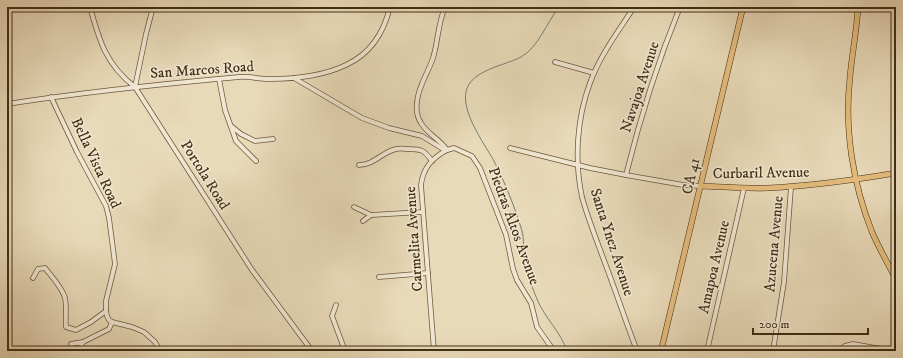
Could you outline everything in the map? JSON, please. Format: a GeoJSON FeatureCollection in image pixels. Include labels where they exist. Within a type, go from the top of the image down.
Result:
{"type":"FeatureCollection","features":[{"type":"Feature","properties":{"kind":"main road","name":"CA 41"},"geometry":{"type":"LineString","coordinates":[[661,351],[743,7]]}},
{"type":"Feature","properties":{"kind":"main road"},"geometry":{"type":"LineString","coordinates":[[858,7],[850,77],[848,106],[849,135],[856,179],[872,232],[896,279]]}},
{"type":"Feature","properties":{"kind":"main road","name":"Curbaril Avenue"},"geometry":{"type":"LineString","coordinates":[[701,186],[744,188],[790,187],[896,173]]}},
{"type":"Feature","properties":{"kind":"street","name":"Portola Road"},"geometry":{"type":"LineString","coordinates":[[90,7],[99,39],[106,55],[116,69],[135,87],[252,270],[312,351]]}},
{"type":"Feature","properties":{"kind":"street"},"geometry":{"type":"LineString","coordinates":[[135,87],[153,7]]}},
{"type":"Feature","properties":{"kind":"street","name":"San Marcos Road"},"geometry":{"type":"LineString","coordinates":[[7,104],[51,97],[219,78],[242,76],[268,79],[294,78],[330,72],[347,65],[368,51],[380,33],[390,7]]}},
{"type":"Feature","properties":{"kind":"street"},"geometry":{"type":"LineString","coordinates":[[445,7],[433,58],[418,95],[417,108],[421,124],[443,144],[447,150]]}},
{"type":"Feature","properties":{"kind":"street","name":"Santa Ynez Avenue"},"geometry":{"type":"LineString","coordinates":[[634,7],[604,52],[584,100],[578,141],[578,165],[582,197],[637,351]]}},
{"type":"Feature","properties":{"kind":"street","name":"Navajoa Avenue"},"geometry":{"type":"LineString","coordinates":[[626,175],[638,124],[680,7]]}},
{"type":"Feature","properties":{"kind":"street"},"geometry":{"type":"LineString","coordinates":[[555,62],[594,73]]}},
{"type":"Feature","properties":{"kind":"street"},"geometry":{"type":"LineString","coordinates":[[219,78],[225,110],[236,141],[256,161]]}},
{"type":"Feature","properties":{"kind":"street"},"geometry":{"type":"LineString","coordinates":[[294,78],[362,118],[389,128],[422,136],[447,150]]}},
{"type":"Feature","properties":{"kind":"street","name":"Bella Vista Road"},"geometry":{"type":"LineString","coordinates":[[51,97],[77,152],[106,206],[110,218],[116,264],[106,301],[106,311]]}},
{"type":"Feature","properties":{"kind":"street"},"geometry":{"type":"LineString","coordinates":[[230,125],[241,134],[255,141],[273,139]]}},
{"type":"Feature","properties":{"kind":"street","name":"Piedras Altos Avenue"},"geometry":{"type":"LineString","coordinates":[[447,150],[454,148],[472,156],[480,168],[506,235],[513,269],[517,280],[531,303],[537,327],[554,351]]}},
{"type":"Feature","properties":{"kind":"street","name":"Curbaril Avenue"},"geometry":{"type":"LineString","coordinates":[[510,148],[626,175],[683,185],[701,186]]}},
{"type":"Feature","properties":{"kind":"street"},"geometry":{"type":"LineString","coordinates":[[359,165],[366,165],[396,149],[418,149],[424,151],[432,160]]}},
{"type":"Feature","properties":{"kind":"street","name":"Carmelita Avenue"},"geometry":{"type":"LineString","coordinates":[[434,351],[421,185],[425,170],[432,160],[447,150]]}},
{"type":"Feature","properties":{"kind":"street","name":"Azucena Avenue"},"geometry":{"type":"LineString","coordinates":[[773,351],[784,282],[790,187]]}},
{"type":"Feature","properties":{"kind":"street","name":"Amapoa Avenue"},"geometry":{"type":"LineString","coordinates":[[708,351],[744,188]]}},
{"type":"Feature","properties":{"kind":"street"},"geometry":{"type":"LineString","coordinates":[[354,207],[371,215],[422,212]]}},
{"type":"Feature","properties":{"kind":"street"},"geometry":{"type":"LineString","coordinates":[[363,221],[371,215]]}},
{"type":"Feature","properties":{"kind":"street"},"geometry":{"type":"LineString","coordinates":[[33,278],[38,269],[45,268],[58,284],[64,296],[66,327],[76,330],[91,322],[106,311],[109,320],[112,322],[144,332],[155,342],[160,351]]}},
{"type":"Feature","properties":{"kind":"street"},"geometry":{"type":"LineString","coordinates":[[379,277],[428,273]]}},
{"type":"Feature","properties":{"kind":"street"},"geometry":{"type":"LineString","coordinates":[[336,305],[332,316],[345,351]]}},
{"type":"Feature","properties":{"kind":"street"},"geometry":{"type":"LineString","coordinates":[[71,344],[83,342],[109,329],[112,322]]}},
{"type":"Feature","properties":{"kind":"street"},"geometry":{"type":"LineString","coordinates":[[78,351],[83,342]]}},
{"type":"Feature","properties":{"kind":"street"},"geometry":{"type":"LineString","coordinates":[[838,351],[845,346],[853,344],[892,351]]}},
{"type":"Feature","properties":{"kind":"waterway"},"geometry":{"type":"LineString","coordinates":[[559,7],[537,41],[527,53],[515,60],[485,71],[472,80],[468,86],[466,104],[473,125],[494,161],[510,195],[523,234],[527,270],[540,306],[561,337],[567,351]]}}]}
